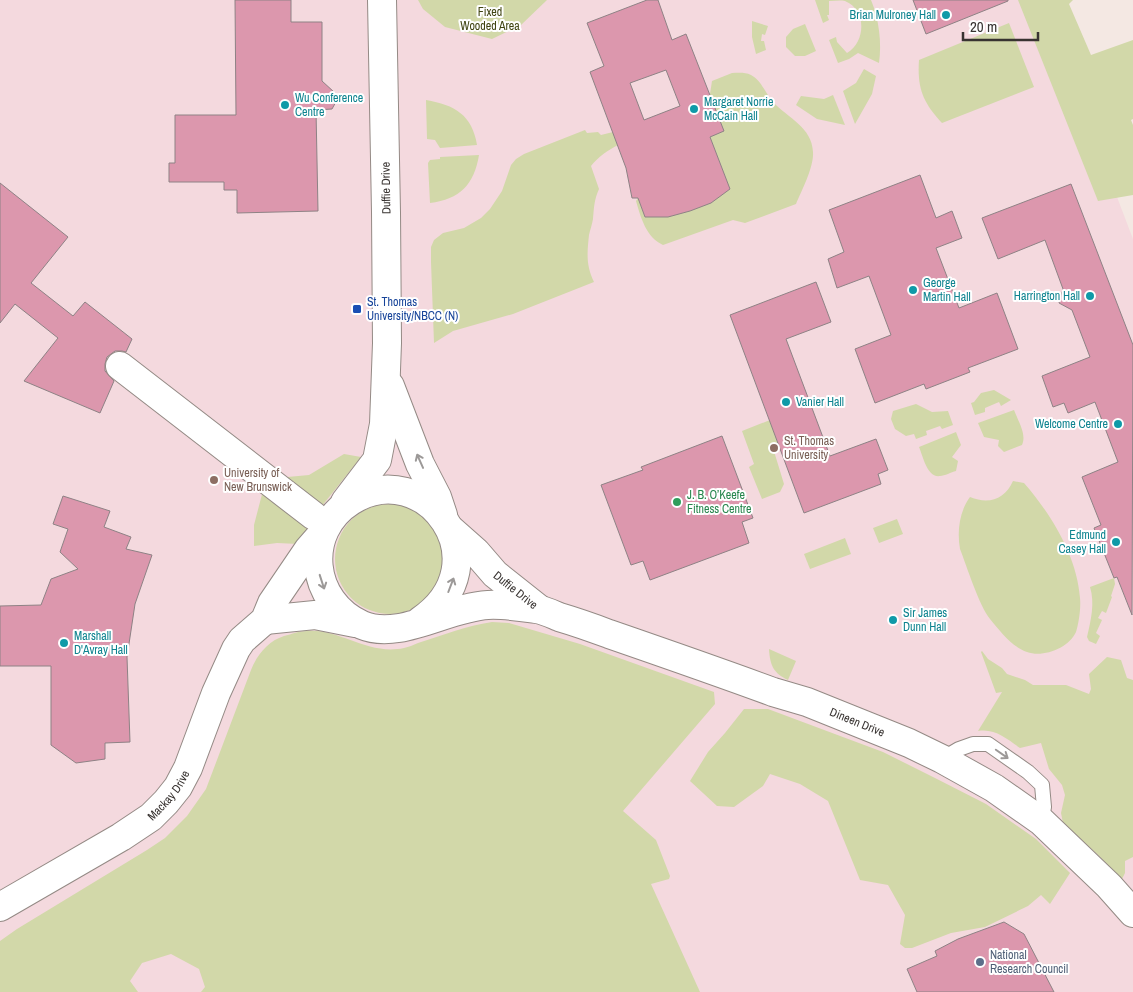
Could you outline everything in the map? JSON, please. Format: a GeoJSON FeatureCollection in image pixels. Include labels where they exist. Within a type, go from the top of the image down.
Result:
{"type":"FeatureCollection","features":[{"type":"Feature","properties":{"kind":"street","name":"Duffie Drive"},"geometry":{"type":"LineString","coordinates":[[326,518],[364,479],[377,460],[384,424],[386,376],[386,212],[382,0]]}},
{"type":"Feature","properties":{"kind":"street"},"geometry":{"type":"LineString","coordinates":[[120,366],[326,518]]}},
{"type":"Feature","properties":{"kind":"street","name":"Duffie Drive"},"geometry":{"type":"LineString","coordinates":[[386,376],[420,464],[437,497],[448,525],[476,552],[495,574],[539,609]]}},
{"type":"Feature","properties":{"kind":"street"},"geometry":{"type":"LineString","coordinates":[[265,620],[315,615],[364,626],[374,628],[392,629],[410,626],[435,611],[451,589],[456,574],[457,557],[455,541],[448,525],[432,506],[410,494],[385,490],[360,496],[326,518],[318,561],[320,578],[326,593],[336,607],[348,618],[364,626]]}},
{"type":"Feature","properties":{"kind":"street","name":"Mackay Drive"},"geometry":{"type":"LineString","coordinates":[[0,907],[121,838],[151,816],[166,802],[178,787],[188,768],[231,659],[242,640],[265,620],[272,603],[308,550],[326,518]]}},
{"type":"Feature","properties":{"kind":"street","name":"Duffie Drive"},"geometry":{"type":"LineString","coordinates":[[420,621],[488,605],[539,609]]}},
{"type":"Feature","properties":{"kind":"street","name":"Dineen Drive"},"geometry":{"type":"LineString","coordinates":[[539,609],[773,692],[807,702],[909,743],[942,759],[994,788],[1041,821],[1133,913]]}},
{"type":"Feature","properties":{"kind":"shaded area"},"geometry":{"type":"Polygon","coordinates":[[[0,0],[1042,0],[1133,239],[1133,992],[0,992],[0,0]]]}},
{"type":"Feature","properties":{"kind":"green space","name":"Fixed Wooded Area"},"geometry":{"type":"Polygon","coordinates":[[[418,0],[547,0],[521,25],[492,39],[445,27],[423,9],[418,0]]]}},
{"type":"Feature","properties":{"kind":"green space"},"geometry":{"type":"Polygon","coordinates":[[[815,0],[871,0],[879,31],[879,63],[858,53],[838,63],[829,40],[836,37],[837,42],[847,53],[858,42],[861,34],[860,19],[852,5],[845,1],[829,1],[829,15],[827,15],[829,20],[823,23],[815,0]]]}},
{"type":"Feature","properties":{"kind":"green space"},"geometry":{"type":"Polygon","coordinates":[[[1018,0],[1073,0],[1069,4],[1091,55],[1133,40],[1133,119],[1131,120],[1133,125],[1133,195],[1098,201],[1018,0]]]}},
{"type":"Feature","properties":{"kind":"green space"},"geometry":{"type":"Polygon","coordinates":[[[752,21],[768,26],[765,35],[762,34],[761,41],[764,41],[766,50],[756,54],[752,37],[752,21]]]}},
{"type":"Feature","properties":{"kind":"green space"},"geometry":{"type":"Polygon","coordinates":[[[1009,23],[1034,87],[942,123],[930,109],[920,87],[919,60],[1009,23]]]}},
{"type":"Feature","properties":{"kind":"green space"},"geometry":{"type":"Polygon","coordinates":[[[805,24],[816,51],[805,56],[795,56],[786,47],[786,37],[793,29],[805,24]]]}},
{"type":"Feature","properties":{"kind":"green space"},"geometry":{"type":"Polygon","coordinates":[[[864,69],[876,76],[872,94],[855,124],[843,91],[856,83],[864,69]]]}},
{"type":"Feature","properties":{"kind":"green space"},"geometry":{"type":"Polygon","coordinates":[[[732,73],[746,73],[755,77],[773,102],[804,129],[812,143],[813,152],[812,164],[807,178],[796,204],[745,223],[733,220],[663,245],[657,242],[648,232],[636,201],[638,198],[645,217],[669,215],[700,207],[730,189],[710,137],[710,94],[712,81],[732,73]]]}},
{"type":"Feature","properties":{"kind":"green space"},"geometry":{"type":"Polygon","coordinates":[[[833,95],[845,125],[817,119],[796,105],[801,96],[824,99],[833,95]]]}},
{"type":"Feature","properties":{"kind":"green space"},"geometry":{"type":"Polygon","coordinates":[[[426,100],[446,105],[461,113],[471,126],[477,145],[440,148],[435,140],[427,139],[426,100]]]}},
{"type":"Feature","properties":{"kind":"green space"},"geometry":{"type":"Polygon","coordinates":[[[585,130],[587,133],[598,132],[601,135],[613,132],[618,145],[603,154],[591,166],[599,189],[595,200],[588,248],[588,265],[594,282],[513,314],[453,331],[434,343],[431,247],[434,240],[443,233],[464,228],[481,218],[490,209],[502,191],[511,165],[516,159],[524,154],[585,130]]]}},
{"type":"Feature","properties":{"kind":"green space"},"geometry":{"type":"Polygon","coordinates":[[[479,155],[477,166],[464,189],[450,198],[430,203],[428,163],[430,160],[440,159],[440,157],[479,155]]]}},
{"type":"Feature","properties":{"kind":"green space"},"geometry":{"type":"Polygon","coordinates":[[[994,390],[1011,400],[1001,406],[999,402],[985,408],[985,412],[975,415],[971,403],[981,393],[994,390]]]}},
{"type":"Feature","properties":{"kind":"green space"},"geometry":{"type":"Polygon","coordinates":[[[916,404],[932,412],[948,411],[953,425],[942,429],[940,426],[926,431],[927,435],[916,439],[914,434],[906,436],[895,429],[891,419],[893,411],[916,404]]]}},
{"type":"Feature","properties":{"kind":"green space"},"geometry":{"type":"Polygon","coordinates":[[[1014,410],[1021,428],[1023,441],[1022,445],[1004,452],[998,446],[999,440],[984,437],[978,423],[1014,410]]]}},
{"type":"Feature","properties":{"kind":"green space"},"geometry":{"type":"Polygon","coordinates":[[[770,420],[778,443],[773,448],[784,484],[780,492],[762,499],[749,467],[754,464],[742,431],[770,420]]]}},
{"type":"Feature","properties":{"kind":"green space"},"geometry":{"type":"Polygon","coordinates":[[[956,432],[961,445],[952,457],[958,461],[956,471],[942,476],[932,474],[926,466],[919,447],[956,432]]]}},
{"type":"Feature","properties":{"kind":"green space"},"geometry":{"type":"Polygon","coordinates":[[[344,454],[361,457],[314,516],[298,544],[277,543],[254,546],[254,525],[266,479],[309,475],[344,454]]]}},
{"type":"Feature","properties":{"kind":"green space"},"geometry":{"type":"Polygon","coordinates":[[[1013,481],[1024,483],[1044,508],[1068,551],[1078,582],[1080,606],[1076,632],[1068,643],[1048,653],[1033,654],[1022,650],[1011,643],[998,629],[982,605],[960,549],[960,522],[963,509],[970,497],[984,500],[996,499],[1006,492],[1013,481]]]}},
{"type":"Feature","properties":{"kind":"green space"},"geometry":{"type":"Polygon","coordinates":[[[390,504],[411,508],[429,520],[441,538],[445,559],[441,580],[429,598],[411,610],[390,614],[369,610],[351,598],[339,580],[335,559],[339,538],[351,520],[369,508],[390,504]]]}},
{"type":"Feature","properties":{"kind":"green space"},"geometry":{"type":"Polygon","coordinates":[[[897,519],[903,534],[879,543],[873,528],[897,519]]]}},
{"type":"Feature","properties":{"kind":"green space"},"geometry":{"type":"Polygon","coordinates":[[[845,538],[851,554],[810,569],[804,554],[845,538]]]}},
{"type":"Feature","properties":{"kind":"green space"},"geometry":{"type":"Polygon","coordinates":[[[1114,578],[1115,584],[1106,613],[1102,611],[1098,618],[1102,620],[1096,633],[1100,636],[1096,644],[1089,641],[1087,637],[1092,605],[1090,587],[1114,578]]]}},
{"type":"Feature","properties":{"kind":"green space"},"geometry":{"type":"Polygon","coordinates":[[[492,622],[509,623],[580,644],[714,692],[715,704],[623,811],[656,840],[670,876],[669,879],[651,884],[700,992],[201,992],[205,987],[199,969],[171,954],[142,963],[130,981],[138,992],[0,992],[0,941],[165,838],[187,816],[206,789],[253,664],[264,649],[273,641],[298,632],[319,631],[378,648],[406,648],[455,631],[492,622]]]}},
{"type":"Feature","properties":{"kind":"green space"},"geometry":{"type":"Polygon","coordinates":[[[769,649],[796,661],[788,680],[773,668],[769,649]]]}},
{"type":"Feature","properties":{"kind":"green space"},"geometry":{"type":"Polygon","coordinates":[[[982,651],[988,659],[1002,668],[1007,674],[1033,685],[1066,685],[1089,694],[1091,689],[1089,674],[1107,657],[1121,660],[1127,678],[1133,680],[1133,857],[1125,861],[1125,873],[1122,879],[1063,823],[1061,813],[1065,795],[1062,785],[1049,769],[1041,743],[1020,748],[995,733],[984,730],[978,731],[1002,692],[996,693],[982,651]]]}},
{"type":"Feature","properties":{"kind":"green space"},"geometry":{"type":"Polygon","coordinates":[[[744,709],[768,709],[883,752],[935,778],[986,804],[1036,839],[1070,873],[1050,904],[1041,895],[1028,906],[985,927],[951,933],[912,948],[905,948],[900,944],[905,915],[888,885],[860,880],[828,801],[800,784],[770,774],[763,786],[734,807],[717,806],[690,781],[708,752],[744,709]]]}},
{"type":"Feature","properties":{"kind":"building","name":"Wu Conference Centre"},"geometry":{"type":"Polygon","coordinates":[[[235,0],[291,0],[291,22],[322,22],[322,81],[334,92],[337,100],[332,109],[316,110],[318,211],[237,213],[237,190],[224,190],[224,182],[169,182],[169,163],[175,163],[175,115],[236,115],[235,0]]]}},
{"type":"Feature","properties":{"kind":"building","name":"Margaret Norrie McCain Hall"},"geometry":{"type":"Polygon","coordinates":[[[647,0],[658,0],[672,40],[686,34],[724,131],[710,137],[730,189],[711,203],[690,211],[668,217],[645,217],[638,198],[632,198],[626,168],[590,72],[604,66],[587,23],[647,0]],[[666,70],[630,83],[644,120],[680,106],[666,70]]]}},
{"type":"Feature","properties":{"kind":"building","name":"Brian Mulroney Hall"},"geometry":{"type":"Polygon","coordinates":[[[913,0],[1008,0],[1008,1],[926,34],[913,0]]]}},
{"type":"Feature","properties":{"kind":"building","name":"George Martin Hall"},"geometry":{"type":"Polygon","coordinates":[[[920,175],[936,218],[952,211],[962,238],[936,248],[959,308],[997,293],[1018,349],[968,368],[970,372],[926,389],[924,384],[875,403],[855,349],[891,335],[869,276],[837,288],[828,259],[844,252],[829,210],[920,175]]]}},
{"type":"Feature","properties":{"kind":"building"},"geometry":{"type":"Polygon","coordinates":[[[0,183],[68,237],[31,283],[73,316],[85,302],[132,339],[126,352],[115,351],[107,357],[105,371],[114,381],[100,413],[24,381],[58,338],[15,304],[0,323],[0,183]]]}},
{"type":"Feature","properties":{"kind":"building","name":"Harrington Hall"},"geometry":{"type":"Polygon","coordinates":[[[1071,184],[1133,345],[1132,615],[1117,577],[1114,578],[1094,528],[1101,525],[1082,477],[1118,462],[1095,402],[1068,413],[1064,403],[1053,407],[1042,376],[1090,357],[1072,310],[1059,303],[1063,289],[1045,240],[998,259],[982,218],[1071,184]]]}},
{"type":"Feature","properties":{"kind":"building","name":"Vanier Hall"},"geometry":{"type":"Polygon","coordinates":[[[816,282],[831,322],[786,339],[830,456],[876,439],[888,470],[878,474],[881,484],[804,513],[730,315],[816,282]]]}},
{"type":"Feature","properties":{"kind":"building","name":"J. B. O’Keefe Fitness Centre"},"geometry":{"type":"Polygon","coordinates":[[[722,436],[753,518],[742,522],[749,543],[650,580],[643,561],[631,565],[601,485],[643,470],[641,467],[722,436]]]}},
{"type":"Feature","properties":{"kind":"building","name":"Marshall D'Avray Hall"},"geometry":{"type":"Polygon","coordinates":[[[63,496],[110,511],[104,527],[131,537],[126,549],[152,555],[135,604],[127,657],[130,742],[105,743],[105,759],[76,763],[51,745],[51,666],[0,666],[0,606],[41,605],[51,579],[78,569],[60,552],[68,529],[53,524],[63,496]]]}},
{"type":"Feature","properties":{"kind":"building","name":"National Research Council"},"geometry":{"type":"Polygon","coordinates":[[[1004,922],[1024,934],[1054,992],[917,992],[907,969],[937,956],[935,951],[958,939],[1004,922]]]}},
{"type":"Feature","properties":{"kind":"place","name":"Brian Mulroney Hall"},"geometry":{"type":"Point","coordinates":[946,15]}},
{"type":"Feature","properties":{"kind":"place","name":"Wu Conference Centre"},"geometry":{"type":"Point","coordinates":[285,105]}},
{"type":"Feature","properties":{"kind":"place","name":"Margaret Norrie McCain Hall"},"geometry":{"type":"Point","coordinates":[694,109]}},
{"type":"Feature","properties":{"kind":"place","name":"George Martin Hall"},"geometry":{"type":"Point","coordinates":[913,290]}},
{"type":"Feature","properties":{"kind":"place","name":"Harrington Hall"},"geometry":{"type":"Point","coordinates":[1090,296]}},
{"type":"Feature","properties":{"kind":"place","name":"St. Thomas University/NBCC (N)"},"geometry":{"type":"Point","coordinates":[357,309]}},
{"type":"Feature","properties":{"kind":"place","name":"Vanier Hall"},"geometry":{"type":"Point","coordinates":[786,402]}},
{"type":"Feature","properties":{"kind":"place","name":"Welcome Centre"},"geometry":{"type":"Point","coordinates":[1118,424]}},
{"type":"Feature","properties":{"kind":"place","name":"St. Thomas University"},"geometry":{"type":"Point","coordinates":[774,448]}},
{"type":"Feature","properties":{"kind":"place","name":"University of New Brunswick"},"geometry":{"type":"Point","coordinates":[214,480]}},
{"type":"Feature","properties":{"kind":"place","name":"J. B. O’Keefe Fitness Centre"},"geometry":{"type":"Point","coordinates":[677,502]}},
{"type":"Feature","properties":{"kind":"place","name":"Edmund Casey Hall"},"geometry":{"type":"Point","coordinates":[1116,542]}},
{"type":"Feature","properties":{"kind":"place","name":"Sir James Dunn Hall"},"geometry":{"type":"Point","coordinates":[893,620]}},
{"type":"Feature","properties":{"kind":"place","name":"Marshall D'Avray Hall"},"geometry":{"type":"Point","coordinates":[64,643]}},
{"type":"Feature","properties":{"kind":"place","name":"National Research Council"},"geometry":{"type":"Point","coordinates":[980,962]}}]}
